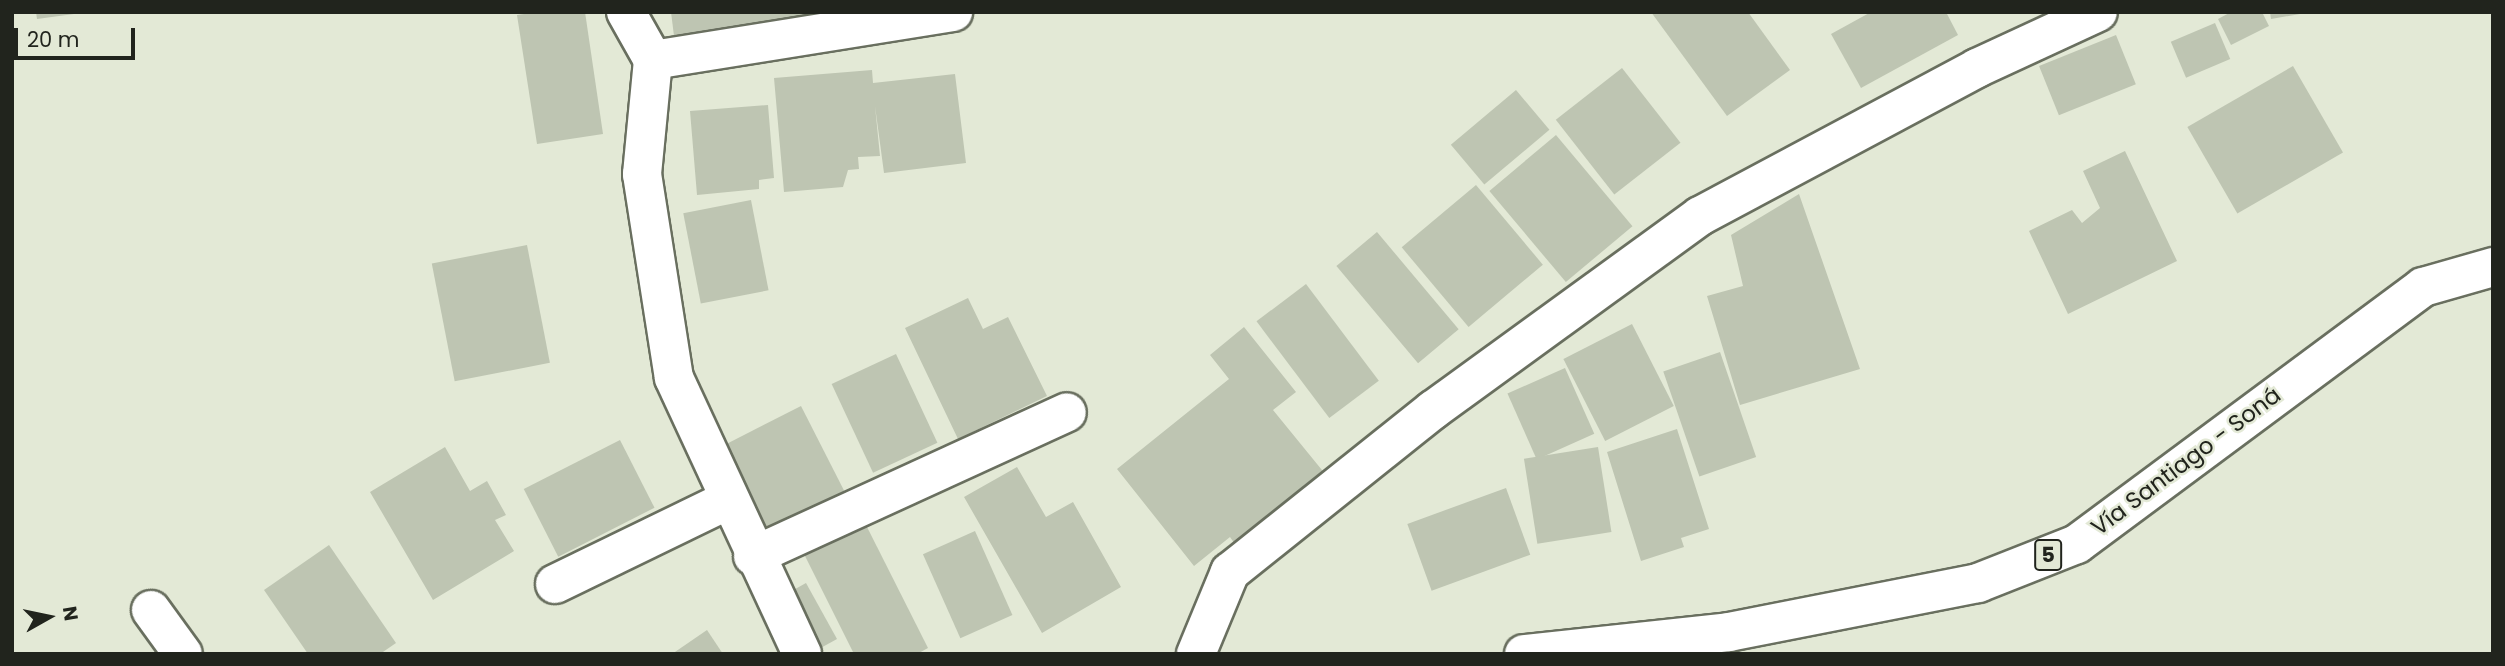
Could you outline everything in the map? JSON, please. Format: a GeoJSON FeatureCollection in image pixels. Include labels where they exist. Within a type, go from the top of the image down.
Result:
{"type":"FeatureCollection","features":[{"type":"Feature","properties":{"kind":"street"},"geometry":{"type":"LineString","coordinates":[[626,12],[653,60],[642,174],[674,378],[753,556],[802,654]]}},
{"type":"Feature","properties":{"kind":"street"},"geometry":{"type":"LineString","coordinates":[[653,60],[953,12]]}},
{"type":"Feature","properties":{"kind":"street"},"geometry":{"type":"LineString","coordinates":[[1195,654],[1230,572],[1433,410],[1700,216],[1977,68],[2098,12]]}},
{"type":"Feature","properties":{"kind":"street","name":"Vía Santiago - Soná"},"geometry":{"type":"LineString","coordinates":[[1524,654],[1729,632],[1978,583],[2077,544],[2153,492],[2291,381],[2423,287],[2493,267]]}},
{"type":"Feature","properties":{"kind":"street"},"geometry":{"type":"LineString","coordinates":[[753,556],[1067,412]]}},
{"type":"Feature","properties":{"kind":"street"},"geometry":{"type":"LineString","coordinates":[[555,583],[728,500]]}},
{"type":"Feature","properties":{"kind":"street"},"geometry":{"type":"LineString","coordinates":[[151,610],[183,654]]}},
{"type":"Feature","properties":{"kind":"building"},"geometry":{"type":"Polygon","coordinates":[[[36,12],[74,12],[74,14],[37,19],[36,12]]]}},
{"type":"Feature","properties":{"kind":"building"},"geometry":{"type":"Polygon","coordinates":[[[585,12],[603,134],[537,144],[517,15],[585,12]]]}},
{"type":"Feature","properties":{"kind":"building"},"geometry":{"type":"Polygon","coordinates":[[[671,12],[825,12],[825,17],[674,36],[671,12]]]}},
{"type":"Feature","properties":{"kind":"building"},"geometry":{"type":"Polygon","coordinates":[[[1651,12],[1748,12],[1790,70],[1727,116],[1651,12]]]}},
{"type":"Feature","properties":{"kind":"building"},"geometry":{"type":"Polygon","coordinates":[[[1871,12],[1946,12],[1958,35],[1861,88],[1831,34],[1871,12]]]}},
{"type":"Feature","properties":{"kind":"building"},"geometry":{"type":"Polygon","coordinates":[[[2231,12],[2262,12],[2269,26],[2231,45],[2218,19],[2231,12]]]}},
{"type":"Feature","properties":{"kind":"building"},"geometry":{"type":"Polygon","coordinates":[[[2270,12],[2300,12],[2300,14],[2271,19],[2270,12]]]}},
{"type":"Feature","properties":{"kind":"building"},"geometry":{"type":"Polygon","coordinates":[[[2215,23],[2230,59],[2186,78],[2171,42],[2215,23]]]}},
{"type":"Feature","properties":{"kind":"building"},"geometry":{"type":"Polygon","coordinates":[[[2116,35],[2136,84],[2059,115],[2039,66],[2116,35]]]}},
{"type":"Feature","properties":{"kind":"building"},"geometry":{"type":"Polygon","coordinates":[[[2293,66],[2343,153],[2237,214],[2187,127],[2293,66]]]}},
{"type":"Feature","properties":{"kind":"building"},"geometry":{"type":"Polygon","coordinates":[[[1622,68],[1680,143],[1614,195],[1556,120],[1622,68]]]}},
{"type":"Feature","properties":{"kind":"building"},"geometry":{"type":"Polygon","coordinates":[[[872,70],[873,83],[955,74],[966,163],[884,173],[875,106],[880,156],[858,157],[859,169],[848,170],[843,187],[784,192],[774,78],[872,70]]]}},
{"type":"Feature","properties":{"kind":"building"},"geometry":{"type":"Polygon","coordinates":[[[1516,90],[1549,130],[1484,184],[1451,145],[1516,90]]]}},
{"type":"Feature","properties":{"kind":"building"},"geometry":{"type":"Polygon","coordinates":[[[768,105],[774,178],[759,180],[759,189],[697,195],[690,111],[768,105]]]}},
{"type":"Feature","properties":{"kind":"building"},"geometry":{"type":"Polygon","coordinates":[[[1556,135],[1632,226],[1566,282],[1489,191],[1556,135]]]}},
{"type":"Feature","properties":{"kind":"building"},"geometry":{"type":"Polygon","coordinates":[[[2125,151],[2177,261],[2068,314],[2029,231],[2072,210],[2082,223],[2100,208],[2083,171],[2125,151]]]}},
{"type":"Feature","properties":{"kind":"building"},"geometry":{"type":"Polygon","coordinates":[[[1476,185],[1543,265],[1469,327],[1402,247],[1476,185]]]}},
{"type":"Feature","properties":{"kind":"building"},"geometry":{"type":"Polygon","coordinates":[[[1799,194],[1860,369],[1740,405],[1707,296],[1743,286],[1731,235],[1799,194]]]}},
{"type":"Feature","properties":{"kind":"building"},"geometry":{"type":"Polygon","coordinates":[[[751,200],[769,290],[701,303],[683,213],[751,200]]]}},
{"type":"Feature","properties":{"kind":"building"},"geometry":{"type":"Polygon","coordinates":[[[1377,232],[1459,329],[1418,363],[1336,266],[1377,232]]]}},
{"type":"Feature","properties":{"kind":"building"},"geometry":{"type":"Polygon","coordinates":[[[527,245],[550,363],[455,381],[432,264],[527,245]]]}},
{"type":"Feature","properties":{"kind":"building"},"geometry":{"type":"Polygon","coordinates":[[[1306,284],[1379,381],[1329,418],[1256,321],[1306,284]]]}},
{"type":"Feature","properties":{"kind":"building"},"geometry":{"type":"Polygon","coordinates":[[[968,298],[983,329],[1008,317],[1047,396],[958,439],[905,328],[968,298]]]}},
{"type":"Feature","properties":{"kind":"building"},"geometry":{"type":"Polygon","coordinates":[[[1632,324],[1674,406],[1605,441],[1563,359],[1632,324]]]}},
{"type":"Feature","properties":{"kind":"building"},"geometry":{"type":"Polygon","coordinates":[[[1244,327],[1296,392],[1273,410],[1326,475],[1237,547],[1230,537],[1194,566],[1117,469],[1229,379],[1210,355],[1244,327]]]}},
{"type":"Feature","properties":{"kind":"building"},"geometry":{"type":"Polygon","coordinates":[[[1720,352],[1756,457],[1699,476],[1663,372],[1720,352]]]}},
{"type":"Feature","properties":{"kind":"building"},"geometry":{"type":"Polygon","coordinates":[[[896,354],[937,443],[873,473],[832,384],[896,354]]]}},
{"type":"Feature","properties":{"kind":"building"},"geometry":{"type":"Polygon","coordinates":[[[1565,368],[1594,434],[1537,459],[1507,394],[1565,368]]]}},
{"type":"Feature","properties":{"kind":"building"},"geometry":{"type":"Polygon","coordinates":[[[801,406],[845,492],[762,535],[718,448],[801,406]]]}},
{"type":"Feature","properties":{"kind":"building"},"geometry":{"type":"Polygon","coordinates":[[[1677,429],[1709,529],[1681,538],[1684,547],[1641,561],[1607,452],[1677,429]]]}},
{"type":"Feature","properties":{"kind":"building"},"geometry":{"type":"Polygon","coordinates":[[[620,440],[655,508],[558,557],[524,489],[620,440]]]}},
{"type":"Feature","properties":{"kind":"building"},"geometry":{"type":"Polygon","coordinates":[[[445,447],[470,491],[487,481],[506,515],[495,520],[514,551],[433,600],[370,492],[445,447]]]}},
{"type":"Feature","properties":{"kind":"building"},"geometry":{"type":"Polygon","coordinates":[[[1598,447],[1611,532],[1537,544],[1524,459],[1598,447]]]}},
{"type":"Feature","properties":{"kind":"building"},"geometry":{"type":"Polygon","coordinates":[[[1017,467],[1046,517],[1073,502],[1121,587],[1042,633],[964,497],[1017,467]]]}},
{"type":"Feature","properties":{"kind":"building"},"geometry":{"type":"Polygon","coordinates":[[[1506,488],[1530,555],[1432,591],[1407,524],[1506,488]]]}},
{"type":"Feature","properties":{"kind":"building"},"geometry":{"type":"Polygon","coordinates":[[[865,523],[928,648],[917,654],[854,654],[804,554],[865,523]]]}},
{"type":"Feature","properties":{"kind":"building"},"geometry":{"type":"Polygon","coordinates":[[[975,531],[1012,615],[960,638],[923,554],[975,531]]]}},
{"type":"Feature","properties":{"kind":"building"},"geometry":{"type":"Polygon","coordinates":[[[329,545],[396,643],[380,654],[308,654],[264,590],[329,545]]]}},
{"type":"Feature","properties":{"kind":"building"},"geometry":{"type":"Polygon","coordinates":[[[806,583],[837,639],[816,651],[785,595],[806,583]]]}},
{"type":"Feature","properties":{"kind":"building"},"geometry":{"type":"Polygon","coordinates":[[[707,630],[723,654],[672,654],[707,630]]]}}]}
